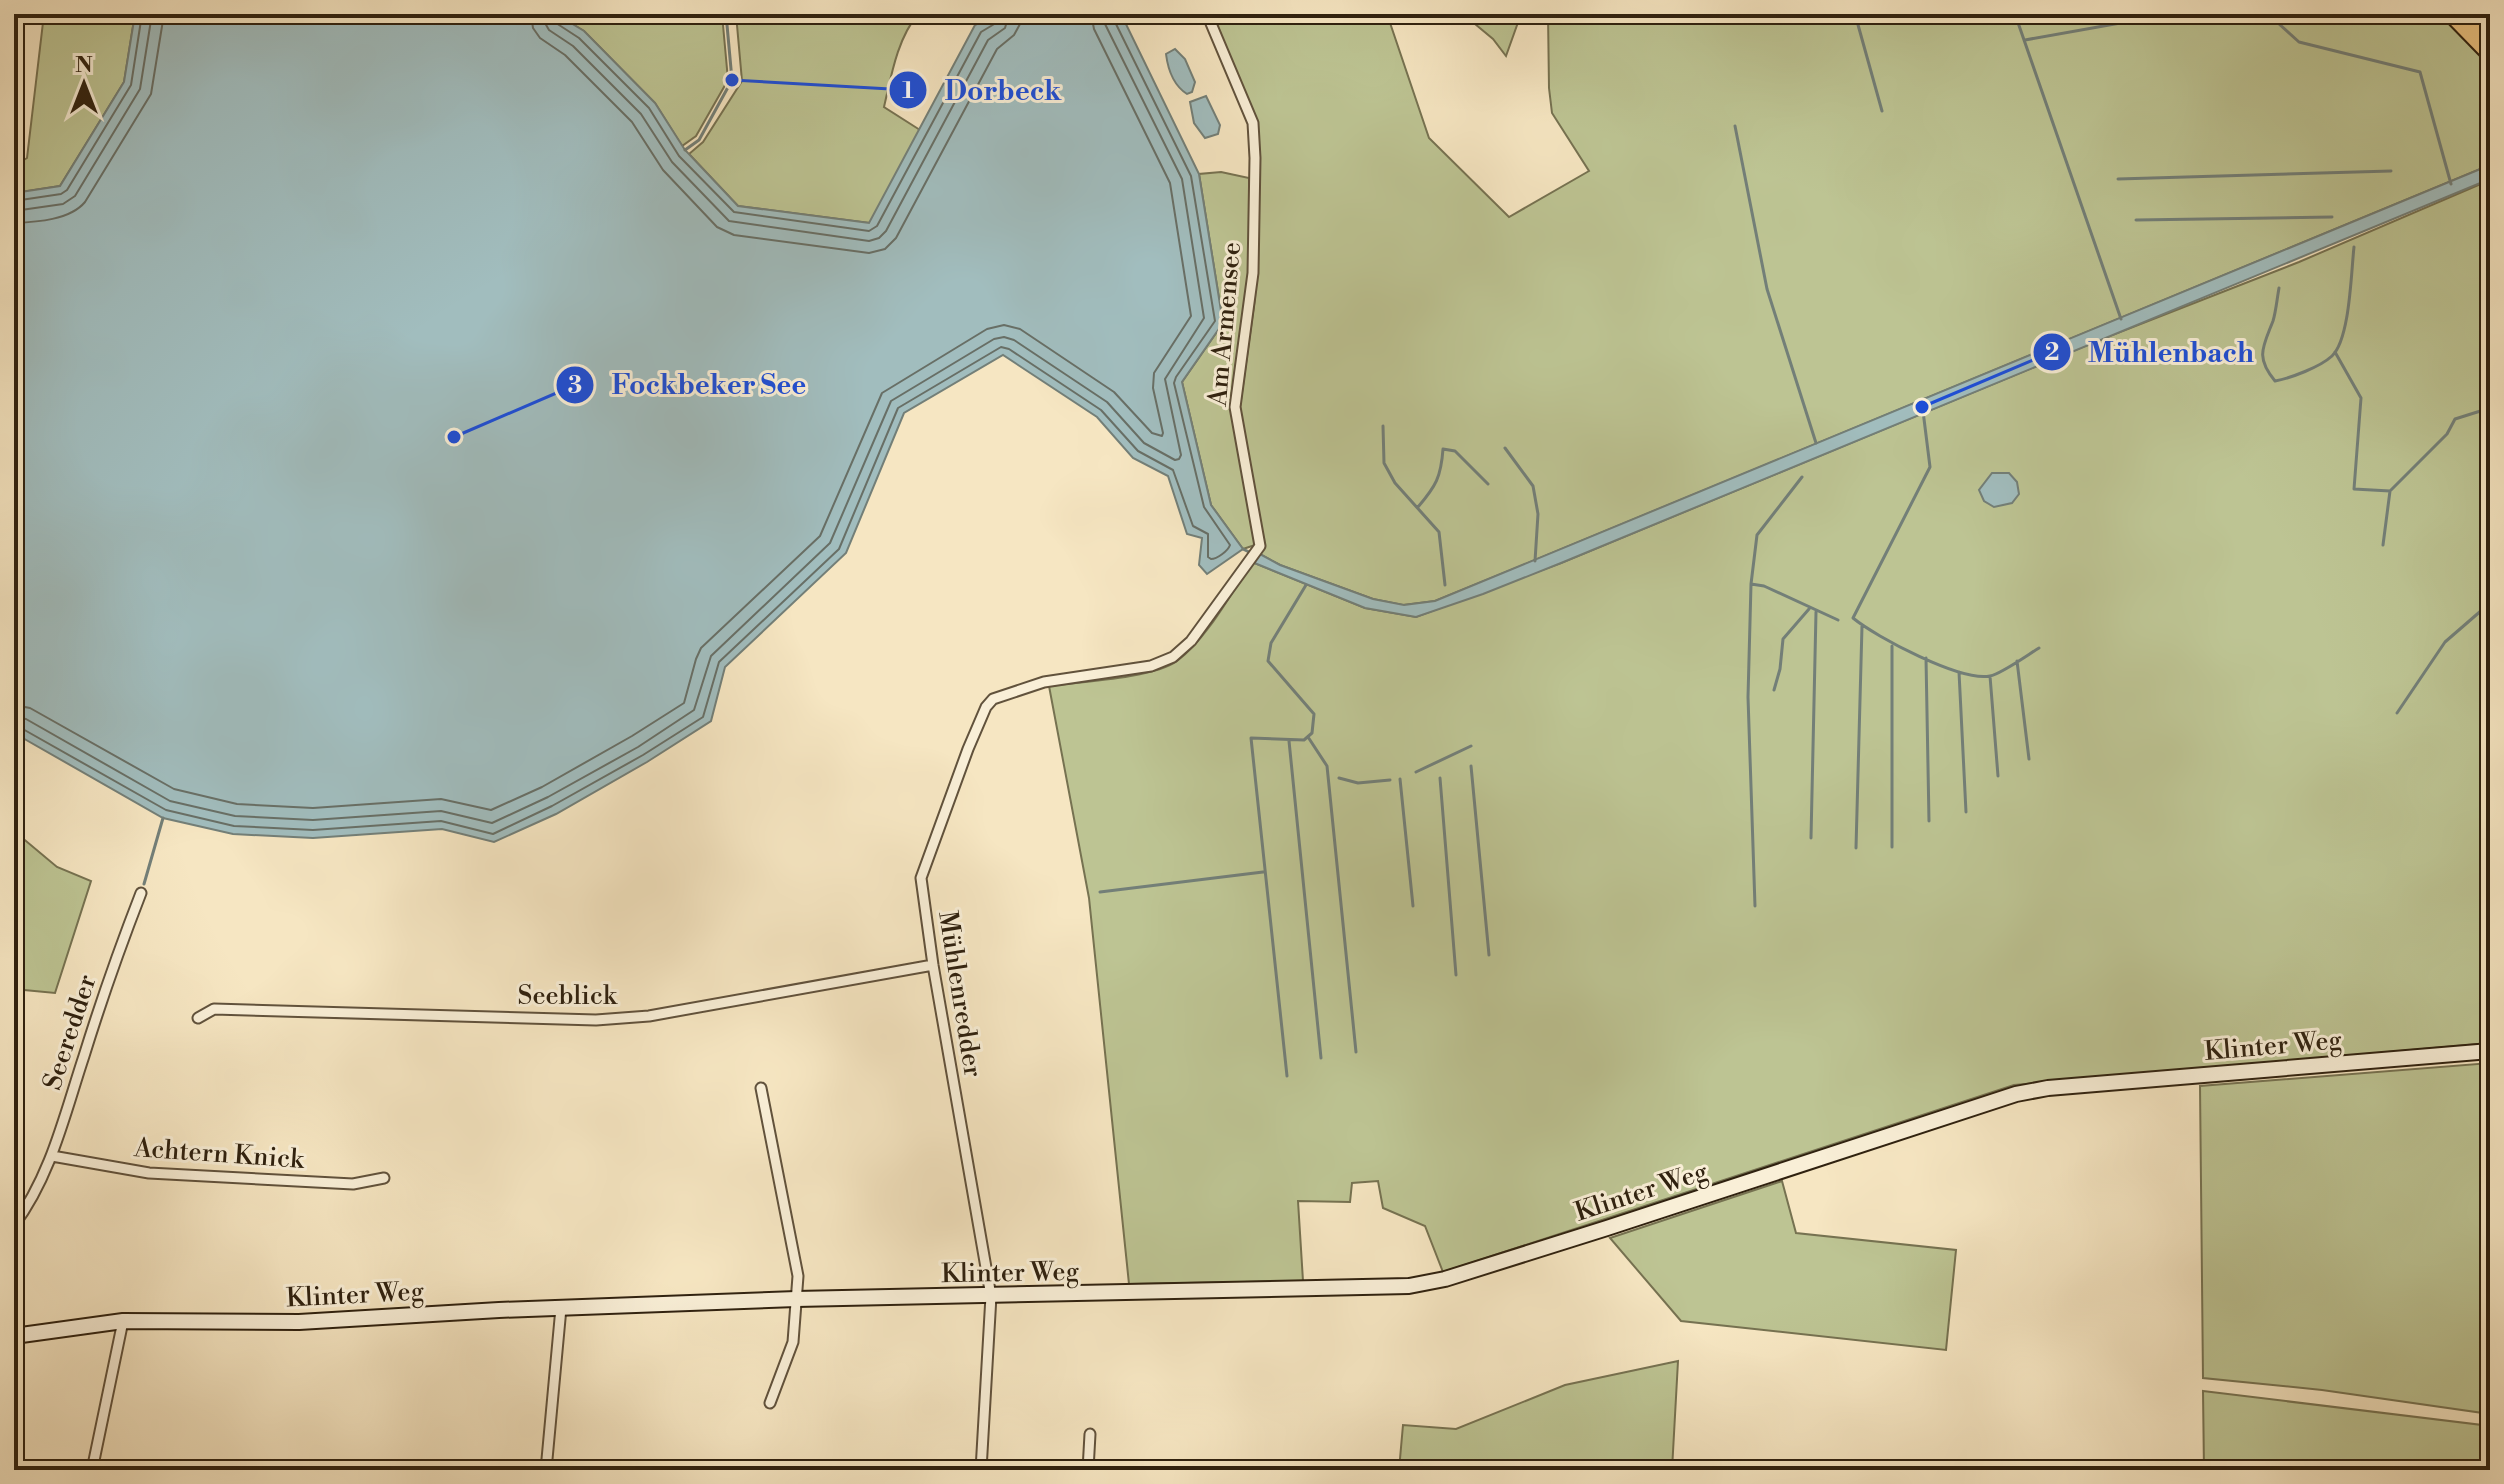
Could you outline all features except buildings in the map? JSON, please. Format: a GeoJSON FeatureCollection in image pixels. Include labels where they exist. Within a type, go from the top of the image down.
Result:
{"type":"FeatureCollection","features":[{"type":"Feature","properties":{"kind":"highway"},"geometry":{"type":"LineString","coordinates":[[2453,14],[2490,52]]}},
{"type":"Feature","properties":{"kind":"highway"},"geometry":{"type":"LineString","coordinates":[[2471,14],[2490,34]]}},
{"type":"Feature","properties":{"kind":"street","name":"Am Armensee"},"geometry":{"type":"LineString","coordinates":[[986,707],[1004,694],[1044,682],[1151,666],[1173,657],[1191,641],[1260,546],[1235,407],[1253,273],[1253,123],[1207,14]]}},
{"type":"Feature","properties":{"kind":"street","name":"Mühlenredder"},"geometry":{"type":"LineString","coordinates":[[981,1470],[991,1296],[933,965],[921,878],[986,707]]}},
{"type":"Feature","properties":{"kind":"street","name":"Seeredder"},"geometry":{"type":"LineString","coordinates":[[14,1225],[52,1156],[105,988],[141,893]]}},
{"type":"Feature","properties":{"kind":"street","name":"Seeblick"},"geometry":{"type":"LineString","coordinates":[[198,1018],[214,1009],[596,1020],[649,1016],[933,965]]}},
{"type":"Feature","properties":{"kind":"street","name":"Klinter Weg"},"geometry":{"type":"LineString","coordinates":[[14,1336],[123,1321],[299,1322],[796,1299],[1409,1286],[1445,1279],[1594,1232],[2016,1094],[2048,1088],[2490,1051]]}},
{"type":"Feature","properties":{"kind":"street"},"geometry":{"type":"LineString","coordinates":[[761,1088],[798,1276],[793,1342],[770,1403]]}},
{"type":"Feature","properties":{"kind":"street","name":"Achtern Knick"},"geometry":{"type":"LineString","coordinates":[[52,1156],[149,1173],[353,1184],[384,1178]]}},
{"type":"Feature","properties":{"kind":"street"},"geometry":{"type":"LineString","coordinates":[[546,1470],[561,1308]]}},
{"type":"Feature","properties":{"kind":"street"},"geometry":{"type":"LineString","coordinates":[[92,1470],[123,1321]]}},
{"type":"Feature","properties":{"kind":"street"},"geometry":{"type":"LineString","coordinates":[[1088,1470],[1090,1434]]}},
{"type":"Feature","properties":{"kind":"green space"},"geometry":{"type":"Polygon","coordinates":[[[44,14],[135,14],[124,82],[60,186],[14,193],[14,166],[27,158],[44,14]]]}},
{"type":"Feature","properties":{"kind":"green space"},"geometry":{"type":"Polygon","coordinates":[[[556,14],[722,14],[728,80],[696,136],[682,146],[655,103],[584,31],[556,14]]]}},
{"type":"Feature","properties":{"kind":"green space"},"geometry":{"type":"Polygon","coordinates":[[[736,14],[918,14],[900,47],[884,107],[920,130],[870,223],[738,206],[689,154],[703,142],[742,81],[736,14]]]}},
{"type":"Feature","properties":{"kind":"green space"},"geometry":{"type":"Polygon","coordinates":[[[1211,14],[1387,14],[1429,138],[1509,217],[1589,171],[1552,113],[1548,14],[2447,14],[2490,61],[2490,165],[1435,601],[1403,605],[1373,599],[1280,565],[1258,553],[1262,547],[1240,407],[1255,298],[1256,123],[1211,14]]]}},
{"type":"Feature","properties":{"kind":"green space"},"geometry":{"type":"Polygon","coordinates":[[[1463,14],[1521,14],[1506,56],[1493,39],[1463,14]]]}},
{"type":"Feature","properties":{"kind":"green space"},"geometry":{"type":"Polygon","coordinates":[[[1221,172],[1249,178],[1249,273],[1230,406],[1258,544],[1243,549],[1211,505],[1182,382],[1223,323],[1199,174],[1221,172]]]}},
{"type":"Feature","properties":{"kind":"green space"},"geometry":{"type":"Polygon","coordinates":[[[2490,180],[2490,1043],[2014,1085],[1443,1272],[1425,1226],[1383,1208],[1378,1181],[1352,1183],[1350,1202],[1298,1201],[1303,1281],[1129,1284],[1089,898],[1049,686],[1152,672],[1177,661],[1208,628],[1252,562],[1365,608],[1416,617],[1561,563],[2097,341],[2299,262],[2490,180]]]}},
{"type":"Feature","properties":{"kind":"green space"},"geometry":{"type":"Polygon","coordinates":[[[14,831],[57,867],[91,881],[55,993],[14,989],[14,831]]]}},
{"type":"Feature","properties":{"kind":"green space"},"geometry":{"type":"Polygon","coordinates":[[[2490,1063],[2490,1414],[2322,1390],[2203,1378],[2200,1086],[2490,1063]]]}},
{"type":"Feature","properties":{"kind":"green space"},"geometry":{"type":"Polygon","coordinates":[[[1782,1181],[1796,1233],[1956,1250],[1946,1350],[1681,1321],[1610,1238],[1782,1181]]]}},
{"type":"Feature","properties":{"kind":"green space"},"geometry":{"type":"Polygon","coordinates":[[[1678,1361],[1672,1470],[1399,1470],[1403,1425],[1456,1429],[1565,1385],[1678,1361]]]}},
{"type":"Feature","properties":{"kind":"green space"},"geometry":{"type":"Polygon","coordinates":[[[2203,1391],[2490,1426],[2490,1470],[2204,1470],[2203,1391]]]}},
{"type":"Feature","properties":{"kind":"water"},"geometry":{"type":"Polygon","coordinates":[[[135,14],[556,14],[584,31],[655,103],[685,150],[738,206],[869,223],[975,25],[997,14],[1115,14],[1123,18],[1199,174],[1223,323],[1182,382],[1211,505],[1243,549],[1207,574],[1199,565],[1202,538],[1187,534],[1168,476],[1133,458],[1097,417],[1003,355],[904,413],[846,553],[725,667],[711,721],[556,814],[494,842],[442,829],[313,838],[233,834],[163,818],[14,733],[14,193],[60,186],[124,82],[135,14]]]}},
{"type":"Feature","properties":{"kind":"water"},"geometry":{"type":"Polygon","coordinates":[[[1175,49],[1185,59],[1195,82],[1192,92],[1187,94],[1175,82],[1168,66],[1166,54],[1175,49]]]}},
{"type":"Feature","properties":{"kind":"water"},"geometry":{"type":"Polygon","coordinates":[[[1206,96],[1220,125],[1218,134],[1205,138],[1194,123],[1190,102],[1206,96]]]}},
{"type":"Feature","properties":{"kind":"water"},"geometry":{"type":"Polygon","coordinates":[[[2490,165],[2490,179],[1561,563],[1416,617],[1365,608],[1252,562],[1258,553],[1280,565],[1373,599],[1404,605],[1435,601],[2490,165]]]}},
{"type":"Feature","properties":{"kind":"water"},"geometry":{"type":"Polygon","coordinates":[[[1992,473],[2009,473],[2017,482],[2019,494],[2012,503],[1994,507],[1984,501],[1979,490],[1992,473]]]}},
{"type":"Feature","properties":{"kind":"waterway"},"geometry":{"type":"LineString","coordinates":[[685,150],[699,140],[732,80],[726,14]]}},
{"type":"Feature","properties":{"kind":"waterway"},"geometry":{"type":"LineString","coordinates":[[1855,14],[1882,111]]}},
{"type":"Feature","properties":{"kind":"waterway"},"geometry":{"type":"LineString","coordinates":[[2015,14],[2121,319]]}},
{"type":"Feature","properties":{"kind":"waterway"},"geometry":{"type":"LineString","coordinates":[[2025,40],[2171,14]]}},
{"type":"Feature","properties":{"kind":"waterway"},"geometry":{"type":"LineString","coordinates":[[2268,14],[2299,42],[2420,72],[2451,184]]}},
{"type":"Feature","properties":{"kind":"waterway"},"geometry":{"type":"LineString","coordinates":[[1735,126],[1767,289],[1816,443]]}},
{"type":"Feature","properties":{"kind":"waterway"},"geometry":{"type":"LineString","coordinates":[[2118,179],[2391,171]]}},
{"type":"Feature","properties":{"kind":"waterway"},"geometry":{"type":"LineString","coordinates":[[2136,220],[2332,217]]}},
{"type":"Feature","properties":{"kind":"waterway"},"geometry":{"type":"LineString","coordinates":[[2279,288],[2263,352],[2265,365],[2275,381],[2320,364],[2338,348],[2346,321],[2354,247]]}},
{"type":"Feature","properties":{"kind":"waterway"},"geometry":{"type":"LineString","coordinates":[[2335,352],[2361,398],[2354,489],[2390,491]]}},
{"type":"Feature","properties":{"kind":"waterway"},"geometry":{"type":"LineString","coordinates":[[2383,545],[2390,491],[2447,434],[2455,419],[2490,408]]}},
{"type":"Feature","properties":{"kind":"waterway"},"geometry":{"type":"LineString","coordinates":[[1923,411],[1930,467],[1853,618],[1919,656],[1977,676],[1995,674],[2039,648]]}},
{"type":"Feature","properties":{"kind":"waterway"},"geometry":{"type":"LineString","coordinates":[[1383,426],[1384,463],[1395,483],[1439,532],[1445,585]]}},
{"type":"Feature","properties":{"kind":"waterway"},"geometry":{"type":"LineString","coordinates":[[1505,448],[1533,486],[1538,514],[1535,561]]}},
{"type":"Feature","properties":{"kind":"waterway"},"geometry":{"type":"LineString","coordinates":[[1418,507],[1436,481],[1443,449],[1455,451],[1488,484]]}},
{"type":"Feature","properties":{"kind":"waterway"},"geometry":{"type":"LineString","coordinates":[[1755,906],[1748,697],[1751,584],[1757,535],[1802,477]]}},
{"type":"Feature","properties":{"kind":"waterway"},"geometry":{"type":"LineString","coordinates":[[1243,549],[1253,554]]}},
{"type":"Feature","properties":{"kind":"waterway"},"geometry":{"type":"LineString","coordinates":[[1751,584],[1764,586],[1838,620]]}},
{"type":"Feature","properties":{"kind":"waterway"},"geometry":{"type":"LineString","coordinates":[[1287,1076],[1251,738],[1304,740],[1312,733],[1314,714],[1268,661],[1271,643],[1306,585]]}},
{"type":"Feature","properties":{"kind":"waterway"},"geometry":{"type":"LineString","coordinates":[[2397,713],[2445,642],[2490,603]]}},
{"type":"Feature","properties":{"kind":"waterway"},"geometry":{"type":"LineString","coordinates":[[1774,690],[1783,639],[1809,609]]}},
{"type":"Feature","properties":{"kind":"waterway"},"geometry":{"type":"LineString","coordinates":[[1811,838],[1816,612]]}},
{"type":"Feature","properties":{"kind":"waterway"},"geometry":{"type":"LineString","coordinates":[[1856,848],[1862,626]]}},
{"type":"Feature","properties":{"kind":"waterway"},"geometry":{"type":"LineString","coordinates":[[1892,646],[1892,847]]}},
{"type":"Feature","properties":{"kind":"waterway"},"geometry":{"type":"LineString","coordinates":[[1926,658],[1929,821]]}},
{"type":"Feature","properties":{"kind":"waterway"},"geometry":{"type":"LineString","coordinates":[[2017,661],[2029,759]]}},
{"type":"Feature","properties":{"kind":"waterway"},"geometry":{"type":"LineString","coordinates":[[1959,672],[1966,812]]}},
{"type":"Feature","properties":{"kind":"waterway"},"geometry":{"type":"LineString","coordinates":[[1990,676],[1998,776]]}},
{"type":"Feature","properties":{"kind":"waterway"},"geometry":{"type":"LineString","coordinates":[[1308,737],[1327,766],[1356,1052]]}},
{"type":"Feature","properties":{"kind":"waterway"},"geometry":{"type":"LineString","coordinates":[[1289,741],[1321,1058]]}},
{"type":"Feature","properties":{"kind":"waterway"},"geometry":{"type":"LineString","coordinates":[[1416,772],[1471,746]]}},
{"type":"Feature","properties":{"kind":"waterway"},"geometry":{"type":"LineString","coordinates":[[1471,766],[1489,955]]}},
{"type":"Feature","properties":{"kind":"waterway"},"geometry":{"type":"LineString","coordinates":[[1339,778],[1358,783],[1390,780]]}},
{"type":"Feature","properties":{"kind":"waterway"},"geometry":{"type":"LineString","coordinates":[[1440,778],[1456,975]]}},
{"type":"Feature","properties":{"kind":"waterway"},"geometry":{"type":"LineString","coordinates":[[1400,779],[1413,906]]}},
{"type":"Feature","properties":{"kind":"waterway"},"geometry":{"type":"LineString","coordinates":[[144,884],[163,818]]}},
{"type":"Feature","properties":{"kind":"waterway"},"geometry":{"type":"LineString","coordinates":[[1100,892],[1263,872]]}},
{"type":"Feature","properties":{"kind":"place","name":"Dorbeck"},"geometry":{"type":"Point","coordinates":[732,80]}},
{"type":"Feature","properties":{"kind":"place","name":"Mühlenbach"},"geometry":{"type":"Point","coordinates":[1922,407]}},
{"type":"Feature","properties":{"kind":"place","name":"Fockbeker See"},"geometry":{"type":"Point","coordinates":[454,437]}}]}
